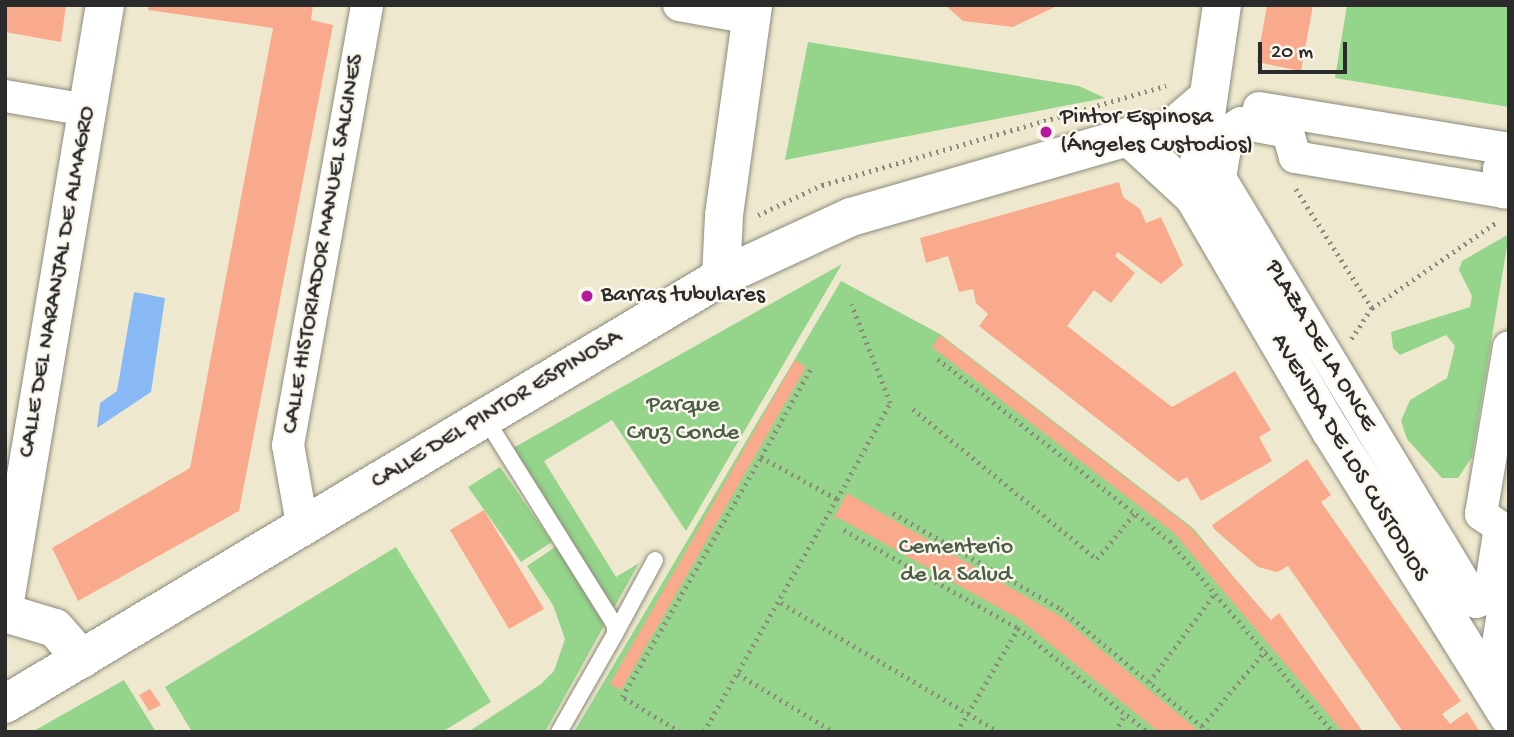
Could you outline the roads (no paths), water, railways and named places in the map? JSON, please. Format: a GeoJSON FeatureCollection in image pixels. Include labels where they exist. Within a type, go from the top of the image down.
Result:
{"type":"FeatureCollection","features":[{"type":"Feature","properties":{"kind":"street","name":"CALLE DEL NARANJAL DE ALMAGRO"},"geometry":{"type":"LineString","coordinates":[[5,601],[105,5]]}},
{"type":"Feature","properties":{"kind":"street","name":"CALLE HISTORIADOR MANUEL SALCINES"},"geometry":{"type":"LineString","coordinates":[[303,524],[288,445],[367,5]]}},
{"type":"Feature","properties":{"kind":"street"},"geometry":{"type":"LineString","coordinates":[[679,5],[752,11],[724,215],[722,276]]}},
{"type":"Feature","properties":{"kind":"street"},"geometry":{"type":"LineString","coordinates":[[1194,197],[1206,99],[1222,5]]}},
{"type":"Feature","properties":{"kind":"street"},"geometry":{"type":"LineString","coordinates":[[5,96],[87,110]]}},
{"type":"Feature","properties":{"kind":"street"},"geometry":{"type":"LineString","coordinates":[[1206,99],[1509,149]]}},
{"type":"Feature","properties":{"kind":"street","name":"CALLE DEL PINTOR ESPINOSA"},"geometry":{"type":"LineString","coordinates":[[5,704],[722,276],[851,217],[1129,137],[1170,130],[1206,99]]}},
{"type":"Feature","properties":{"kind":"street","name":"PLAZA DE LA ONCE"},"geometry":{"type":"LineString","coordinates":[[1509,170],[1499,169],[1504,192],[1295,157],[1288,132],[1241,123],[1228,131],[1220,178],[1476,602],[1489,597],[1500,527],[1481,514],[1509,347]]}},
{"type":"Feature","properties":{"kind":"street","name":"AVENIDA DE LOS CUSTODIOS"},"geometry":{"type":"LineString","coordinates":[[1129,137],[1194,197],[1499,704]]}},
{"type":"Feature","properties":{"kind":"street"},"geometry":{"type":"LineString","coordinates":[[1499,704],[1509,578]]}},
{"type":"Feature","properties":{"kind":"street"},"geometry":{"type":"LineString","coordinates":[[5,613],[55,628],[82,659]]}},
{"type":"Feature","properties":{"kind":"lane"},"geometry":{"type":"LineString","coordinates":[[485,418],[609,612],[615,634]]}},
{"type":"Feature","properties":{"kind":"lane"},"geometry":{"type":"LineString","coordinates":[[559,732],[655,560]]}},
{"type":"Feature","properties":{"kind":"water"},"geometry":{"type":"Polygon","coordinates":[[[134,292],[165,298],[151,392],[97,428],[100,403],[117,391],[134,292]]]}},
{"type":"Feature","properties":{"kind":"place","name":"Pintor Espinosa (Ángeles Custodios)"},"geometry":{"type":"Point","coordinates":[1046,132]}},
{"type":"Feature","properties":{"kind":"place","name":"Barras tubulares"},"geometry":{"type":"Point","coordinates":[587,296]}},
{"type":"Feature","properties":{"kind":"park label","name":"Parque Cruz Conde"},"geometry":{"type":"Point","coordinates":[683,420]}},
{"type":"Feature","properties":{"kind":"park label","name":"Cementerio de la Salud"},"geometry":{"type":"Point","coordinates":[956,562]}}]}
